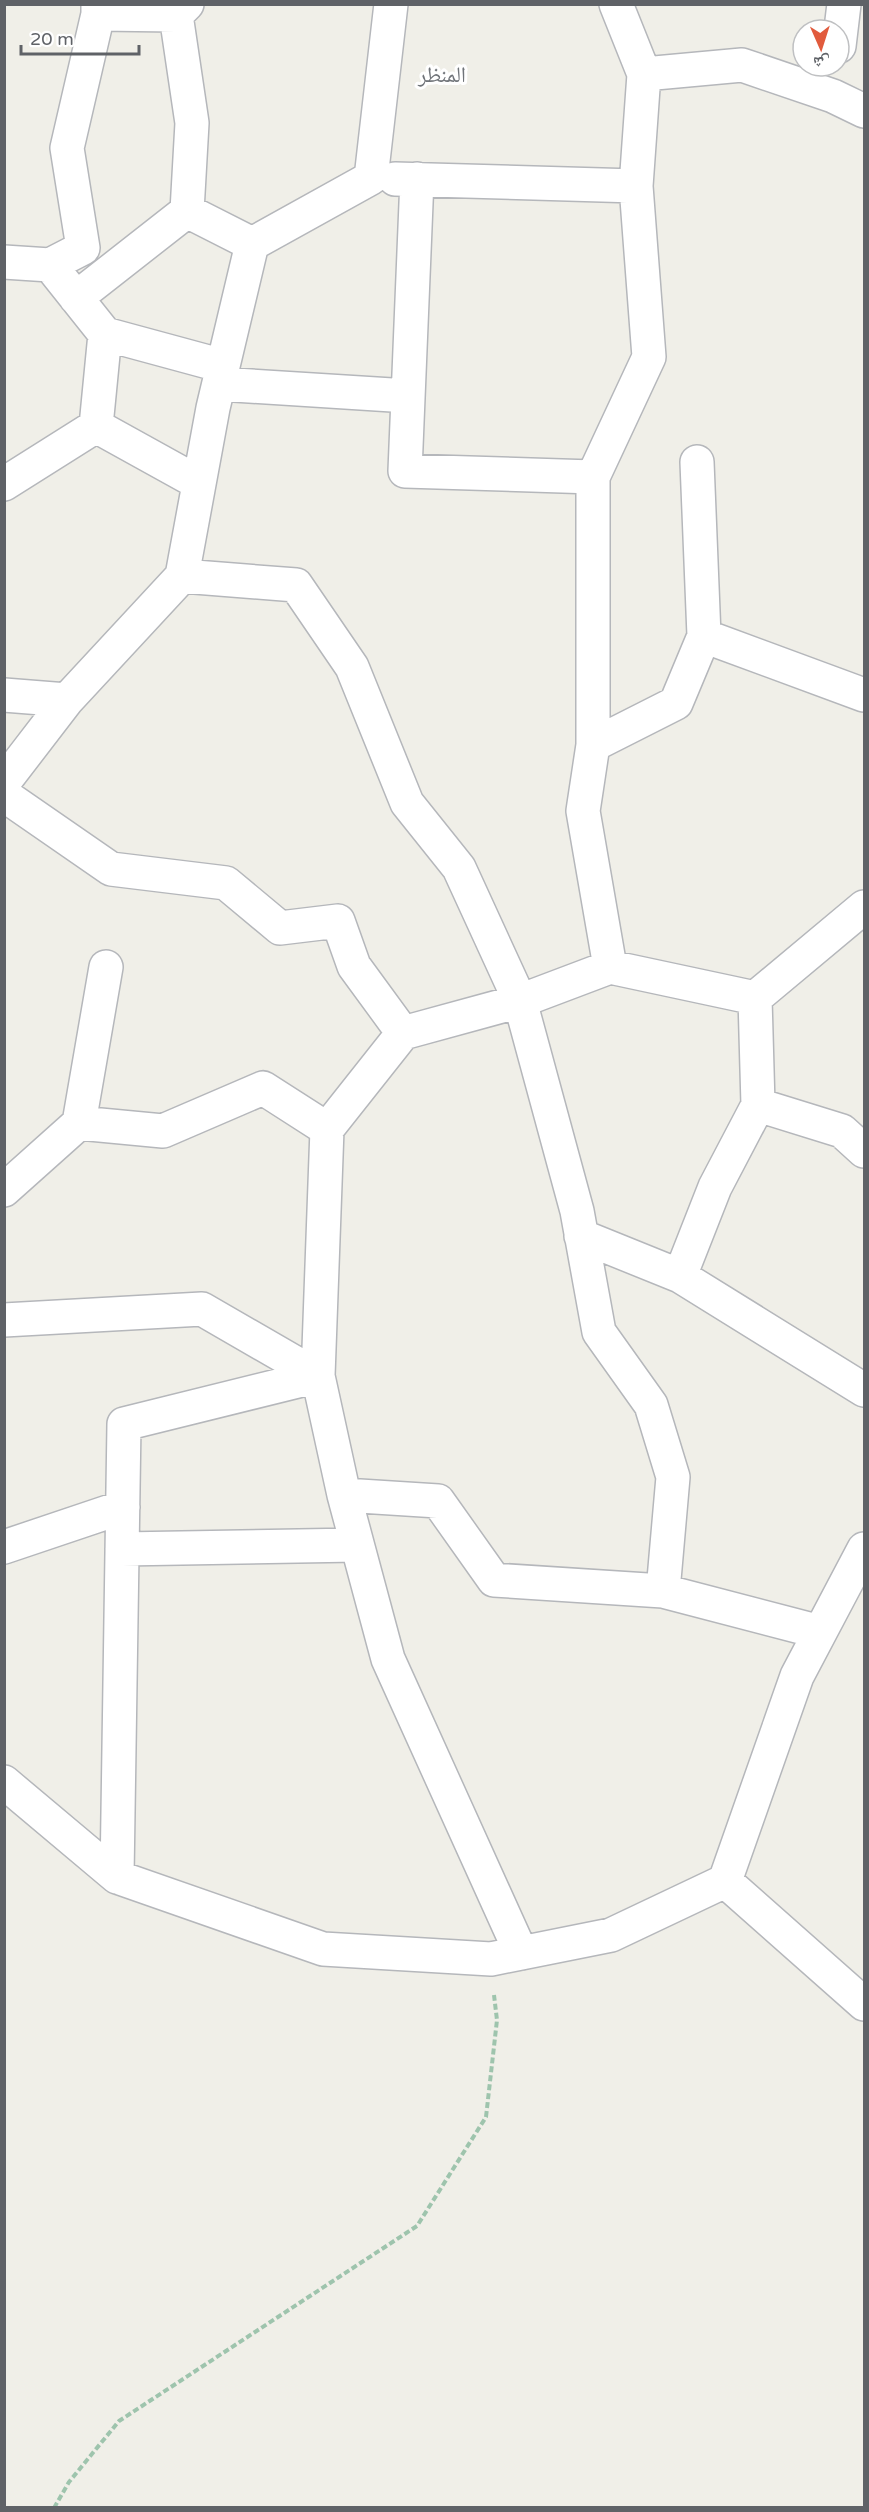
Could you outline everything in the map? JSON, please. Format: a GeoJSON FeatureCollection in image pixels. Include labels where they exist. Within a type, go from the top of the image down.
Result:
{"type":"FeatureCollection","features":[{"type":"Feature","properties":{"kind":"street"},"geometry":{"type":"LineString","coordinates":[[371,178],[391,4]]}},
{"type":"Feature","properties":{"kind":"street"},"geometry":{"type":"LineString","coordinates":[[609,967],[583,811],[593,745],[593,477],[649,357],[636,186],[645,74],[616,4]]}},
{"type":"Feature","properties":{"kind":"street"},"geometry":{"type":"LineString","coordinates":[[4,262],[50,266],[82,248],[67,148],[98,9],[182,10],[192,123],[187,211],[76,298]]}},
{"type":"Feature","properties":{"kind":"street"},"geometry":{"type":"LineString","coordinates":[[645,74],[742,65],[835,81],[864,111]]}},
{"type":"Feature","properties":{"kind":"street"},"geometry":{"type":"LineString","coordinates":[[4,782],[67,700],[182,576],[221,375],[252,244],[371,178],[636,186]]}},
{"type":"Feature","properties":{"kind":"street"},"geometry":{"type":"LineString","coordinates":[[417,179],[405,471],[593,477]]}},
{"type":"Feature","properties":{"kind":"street"},"geometry":{"type":"LineString","coordinates":[[187,211],[252,244]]}},
{"type":"Feature","properties":{"kind":"street"},"geometry":{"type":"LineString","coordinates":[[50,266],[105,334],[221,375],[408,396]]}},
{"type":"Feature","properties":{"kind":"street"},"geometry":{"type":"LineString","coordinates":[[96,426],[105,334]]}},
{"type":"Feature","properties":{"kind":"street"},"geometry":{"type":"LineString","coordinates":[[96,426],[199,483]]}},
{"type":"Feature","properties":{"kind":"street"},"geometry":{"type":"LineString","coordinates":[[4,484],[96,426]]}},
{"type":"Feature","properties":{"kind":"street"},"geometry":{"type":"LineString","coordinates":[[593,745],[676,703],[704,636],[697,462]]}},
{"type":"Feature","properties":{"kind":"street"},"geometry":{"type":"LineString","coordinates":[[182,576],[296,585],[352,667],[407,803],[459,868],[520,1001],[577,1211],[599,1332],[651,1405],[673,1477],[663,1591]]}},
{"type":"Feature","properties":{"kind":"street"},"geometry":{"type":"LineString","coordinates":[[704,636],[864,695]]}},
{"type":"Feature","properties":{"kind":"street"},"geometry":{"type":"LineString","coordinates":[[4,695],[67,700]]}},
{"type":"Feature","properties":{"kind":"street"},"geometry":{"type":"LineString","coordinates":[[4,795],[111,869],[226,883],[280,928],[338,921],[354,966],[404,1033]]}},
{"type":"Feature","properties":{"kind":"street"},"geometry":{"type":"LineString","coordinates":[[755,998],[864,907]]}},
{"type":"Feature","properties":{"kind":"street"},"geometry":{"type":"LineString","coordinates":[[4,1190],[79,1123],[106,967]]}},
{"type":"Feature","properties":{"kind":"street"},"geometry":{"type":"LineString","coordinates":[[506,1956],[388,1659],[344,1495],[318,1376],[327,1129],[404,1033],[520,1001],[609,967],[755,998]]}},
{"type":"Feature","properties":{"kind":"street"},"geometry":{"type":"LineString","coordinates":[[680,1276],[715,1187],[758,1105],[755,998]]}},
{"type":"Feature","properties":{"kind":"street"},"geometry":{"type":"LineString","coordinates":[[79,1123],[163,1131],[263,1088],[327,1129]]}},
{"type":"Feature","properties":{"kind":"street"},"geometry":{"type":"LineString","coordinates":[[758,1105],[842,1131],[864,1151]]}},
{"type":"Feature","properties":{"kind":"street"},"geometry":{"type":"LineString","coordinates":[[581,1236],[680,1276],[864,1390]]}},
{"type":"Feature","properties":{"kind":"street"},"geometry":{"type":"LineString","coordinates":[[4,1320],[202,1309],[318,1376]]}},
{"type":"Feature","properties":{"kind":"street"},"geometry":{"type":"LineString","coordinates":[[117,1877],[124,1424],[318,1376]]}},
{"type":"Feature","properties":{"kind":"street"},"geometry":{"type":"LineString","coordinates":[[344,1495],[438,1501],[494,1580],[663,1591],[820,1632]]}},
{"type":"Feature","properties":{"kind":"street"},"geometry":{"type":"LineString","coordinates":[[4,1547],[123,1507]]}},
{"type":"Feature","properties":{"kind":"street"},"geometry":{"type":"LineString","coordinates":[[122,1550],[357,1545]]}},
{"type":"Feature","properties":{"kind":"street"},"geometry":{"type":"LineString","coordinates":[[4,1782],[117,1877],[323,1948],[506,1956],[611,1935],[725,1881],[797,1676],[864,1549]]}},
{"type":"Feature","properties":{"kind":"street"},"geometry":{"type":"LineString","coordinates":[[725,1881],[864,2004]]}},
{"type":"Feature","properties":{"kind":"path"},"geometry":{"type":"LineString","coordinates":[[54,2508],[69,2482],[119,2421],[417,2226],[486,2117],[506,1956]]}},
{"type":"Feature","properties":{"kind":"district","name":"المنظر"},"geometry":{"type":"Point","coordinates":[442,75]}}]}
